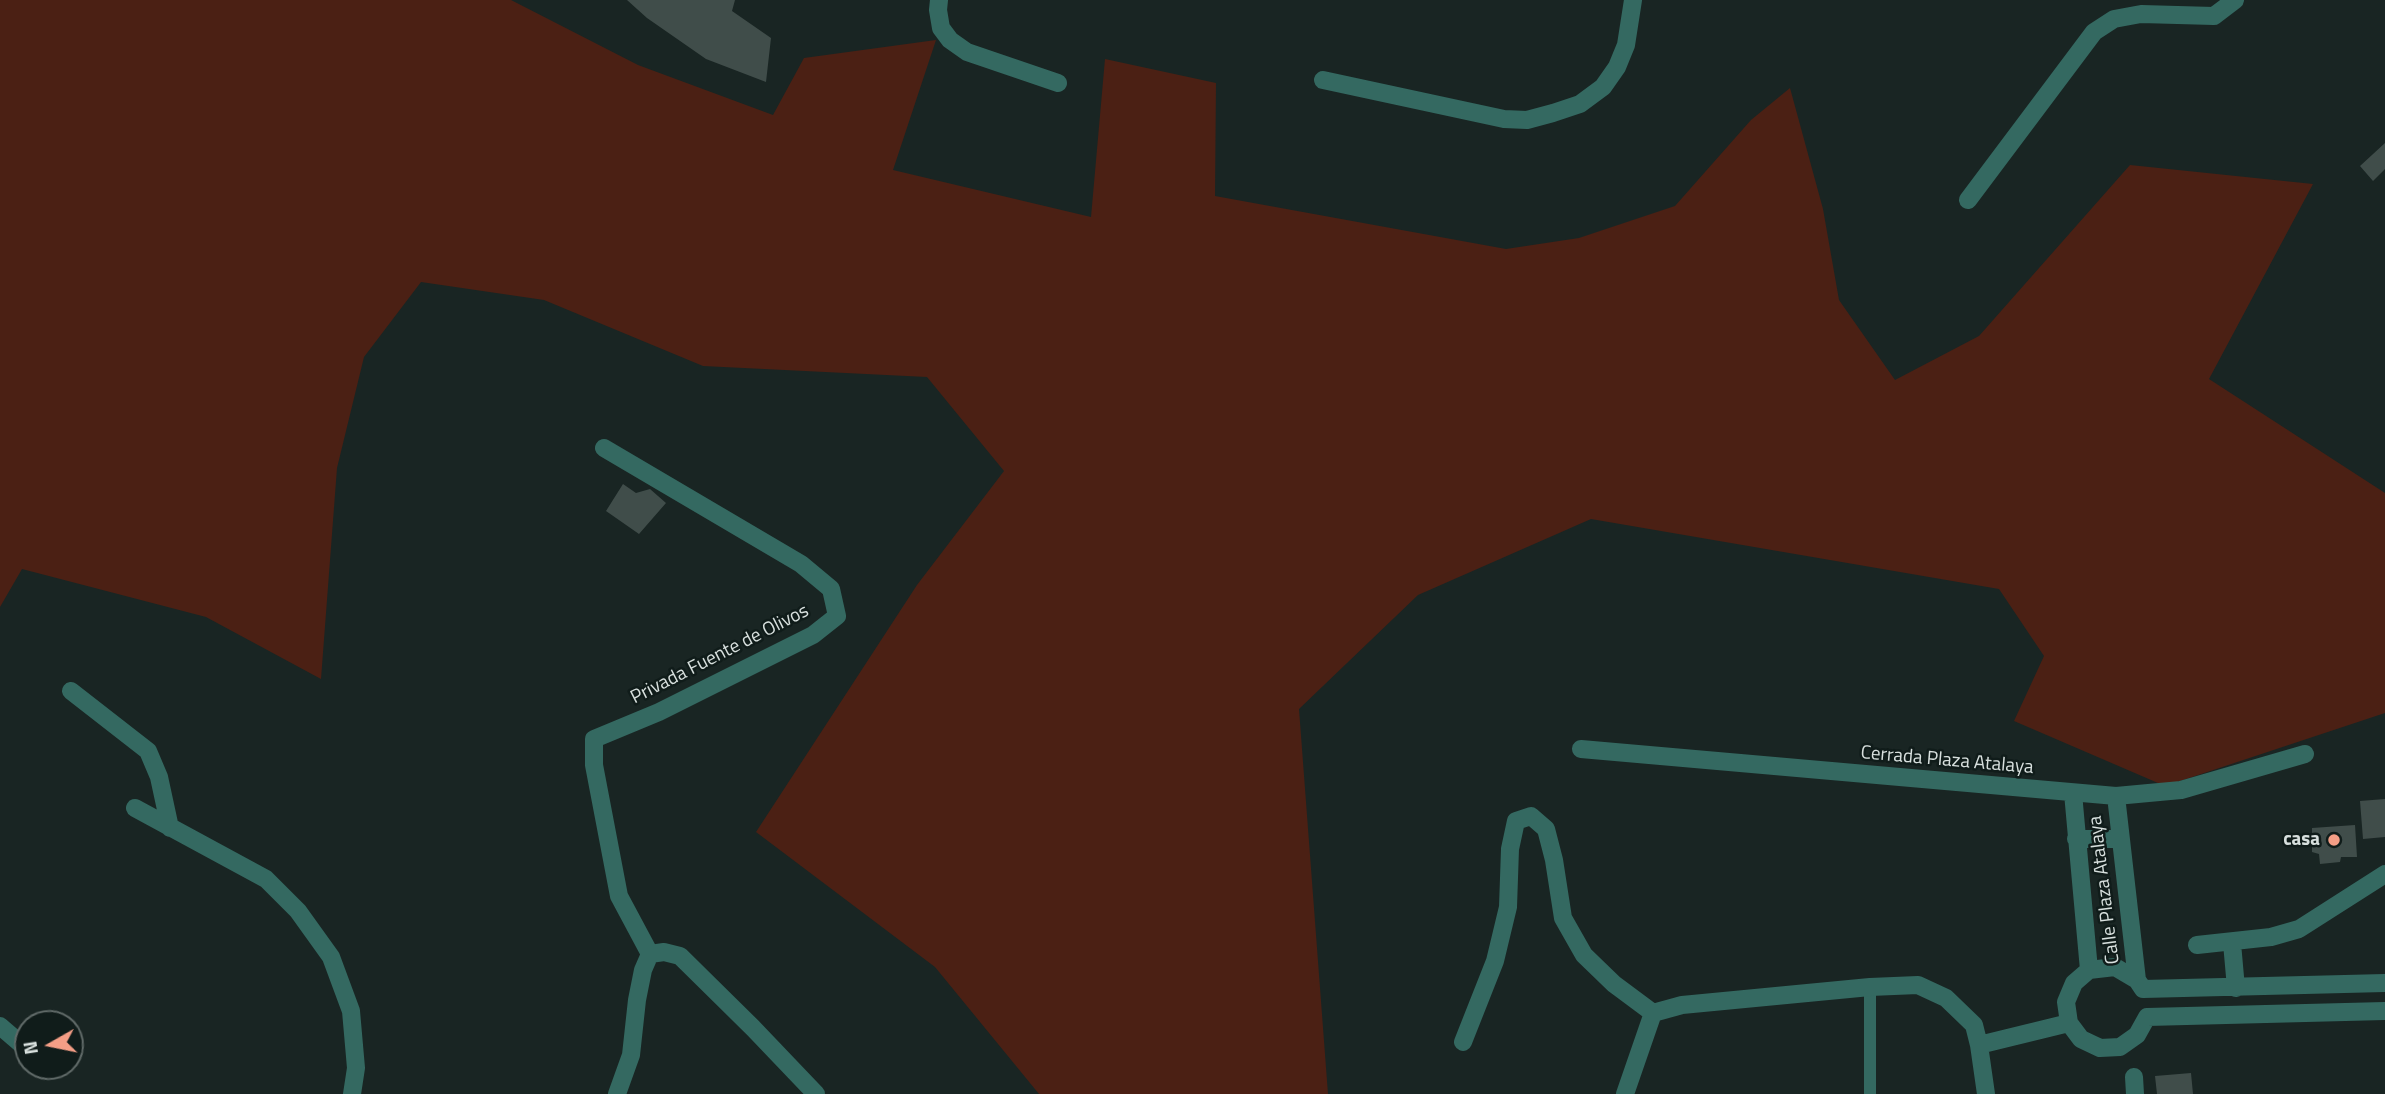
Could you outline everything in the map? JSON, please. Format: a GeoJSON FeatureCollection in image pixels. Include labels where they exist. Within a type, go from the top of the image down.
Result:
{"type":"FeatureCollection","features":[{"type":"Feature","properties":{"kind":"street"},"geometry":{"type":"LineString","coordinates":[[939,0],[941,28],[950,40],[967,52],[1058,83]]}},
{"type":"Feature","properties":{"kind":"street"},"geometry":{"type":"LineString","coordinates":[[1322,80],[1504,119],[1527,120],[1580,104],[1603,87],[1617,67],[1626,45],[1633,0]]}},
{"type":"Feature","properties":{"kind":"street"},"geometry":{"type":"LineString","coordinates":[[1968,200],[2094,32],[2114,19],[2141,14],[2214,16],[2235,0]]}},
{"type":"Feature","properties":{"kind":"street","name":"Privada Fuente de Olivos"},"geometry":{"type":"LineString","coordinates":[[604,448],[801,564],[831,589],[837,616],[813,635],[659,712],[594,739],[594,765],[619,897],[650,954]]}},
{"type":"Feature","properties":{"kind":"street"},"geometry":{"type":"LineString","coordinates":[[71,691],[148,751],[159,777],[170,828]]}},
{"type":"Feature","properties":{"kind":"street","name":"Cerrada Plaza Atalaya"},"geometry":{"type":"LineString","coordinates":[[1581,749],[2116,796],[2181,790],[2305,754]]}},
{"type":"Feature","properties":{"kind":"street","name":"Calle Plaza Atalaya"},"geometry":{"type":"LineString","coordinates":[[2073,793],[2089,970]]}},
{"type":"Feature","properties":{"kind":"street","name":"Calle Plaza Atalaya"},"geometry":{"type":"LineString","coordinates":[[2116,796],[2137,980]]}},
{"type":"Feature","properties":{"kind":"street"},"geometry":{"type":"LineString","coordinates":[[135,808],[266,879],[299,911],[331,957],[351,1011],[356,1068],[352,1094]]}},
{"type":"Feature","properties":{"kind":"street"},"geometry":{"type":"LineString","coordinates":[[1463,1042],[1498,947],[1508,907],[1510,849],[1516,821],[1531,816],[1546,829],[1563,918],[1584,955],[1614,984],[1653,1013]]}},
{"type":"Feature","properties":{"kind":"street"},"geometry":{"type":"LineString","coordinates":[[2076,839],[2120,839]]}},
{"type":"Feature","properties":{"kind":"street"},"geometry":{"type":"LineString","coordinates":[[2197,945],[2232,943],[2298,929],[2385,874]]}},
{"type":"Feature","properties":{"kind":"street"},"geometry":{"type":"LineString","coordinates":[[2232,943],[2236,988]]}},
{"type":"Feature","properties":{"kind":"street"},"geometry":{"type":"LineString","coordinates":[[617,1094],[631,1055],[643,970],[650,954],[664,952],[680,956],[816,1094]]}},
{"type":"Feature","properties":{"kind":"street"},"geometry":{"type":"LineString","coordinates":[[2385,984],[2143,989],[2137,980],[2115,967],[2089,970],[2074,983],[2066,1002],[2069,1023],[2081,1040],[2099,1048],[2120,1046],[2129,1041],[2137,1035],[2147,1017],[2385,1011]]}},
{"type":"Feature","properties":{"kind":"street"},"geometry":{"type":"LineString","coordinates":[[1653,1013],[1682,1005],[1918,985],[1946,998],[1974,1025],[1986,1094]]}},
{"type":"Feature","properties":{"kind":"street"},"geometry":{"type":"LineString","coordinates":[[1625,1094],[1653,1013]]}},
{"type":"Feature","properties":{"kind":"street"},"geometry":{"type":"LineString","coordinates":[[1979,1045],[2069,1023]]}},
{"type":"Feature","properties":{"kind":"lane"},"geometry":{"type":"LineString","coordinates":[[1870,987],[1870,1094]]}},
{"type":"Feature","properties":{"kind":"shaded area"},"geometry":{"type":"Polygon","coordinates":[[[0,0],[511,0],[638,65],[773,115],[804,58],[936,40],[893,170],[1091,217],[1105,59],[1216,83],[1215,196],[1506,249],[1579,238],[1675,206],[1751,120],[1790,88],[1823,209],[1839,300],[1895,380],[1979,336],[2130,165],[2313,184],[2209,379],[2385,493],[2385,713],[2165,786],[2014,721],[2044,656],[1999,589],[1591,519],[1418,595],[1299,709],[1328,1094],[1039,1094],[935,967],[756,832],[917,585],[1004,471],[927,377],[703,366],[544,300],[421,282],[364,357],[337,468],[321,679],[206,617],[22,569],[0,607],[0,0]]]}},
{"type":"Feature","properties":{"kind":"building"},"geometry":{"type":"Polygon","coordinates":[[[627,0],[735,0],[732,11],[771,38],[766,82],[706,59],[647,18],[627,0]]]}},
{"type":"Feature","properties":{"kind":"building"},"geometry":{"type":"Polygon","coordinates":[[[2385,143],[2385,169],[2373,181],[2360,166],[2385,143]]]}},
{"type":"Feature","properties":{"kind":"building"},"geometry":{"type":"Polygon","coordinates":[[[623,484],[636,493],[650,489],[666,503],[639,534],[606,511],[623,484]]]}},
{"type":"Feature","properties":{"kind":"building","name":"casa"},"geometry":{"type":"Polygon","coordinates":[[[2385,799],[2385,837],[2363,839],[2360,801],[2385,799]]]}},
{"type":"Feature","properties":{"kind":"building","name":"casa"},"geometry":{"type":"Polygon","coordinates":[[[2355,825],[2357,857],[2341,857],[2340,862],[2320,864],[2319,854],[2312,852],[2312,828],[2355,825]]]}},
{"type":"Feature","properties":{"kind":"building"},"geometry":{"type":"Polygon","coordinates":[[[2191,1073],[2193,1094],[2157,1094],[2155,1076],[2191,1073]]]}},
{"type":"Feature","properties":{"kind":"place","name":"casa"},"geometry":{"type":"Point","coordinates":[2334,840]}}]}
